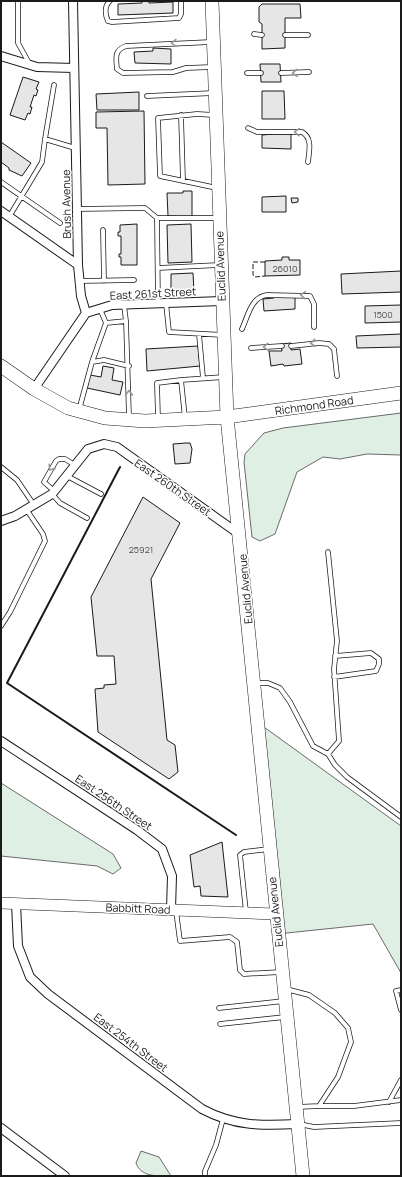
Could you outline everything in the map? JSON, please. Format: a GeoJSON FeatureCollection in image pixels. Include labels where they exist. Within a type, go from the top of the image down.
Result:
{"type":"FeatureCollection","features":[{"type":"Feature","properties":{"kind":"main road","name":"Euclid Avenue"},"geometry":{"type":"LineString","coordinates":[[212,1],[220,265],[227,417],[240,534],[275,914],[303,1176]]}},
{"type":"Feature","properties":{"kind":"main road"},"geometry":{"type":"LineString","coordinates":[[1,366],[34,389],[68,408],[105,418],[158,420],[227,417]]}},
{"type":"Feature","properties":{"kind":"main road","name":"Richmond Road"},"geometry":{"type":"LineString","coordinates":[[227,417],[401,393]]}},
{"type":"Feature","properties":{"kind":"main road","name":"Babbitt Road"},"geometry":{"type":"LineString","coordinates":[[1,904],[173,909],[275,914]]}},
{"type":"Feature","properties":{"kind":"street","name":"Brush Avenue"},"geometry":{"type":"LineString","coordinates":[[73,1],[78,265],[86,313]]}},
{"type":"Feature","properties":{"kind":"street"},"geometry":{"type":"LineString","coordinates":[[1,56],[30,65],[74,68]]}},
{"type":"Feature","properties":{"kind":"street"},"geometry":{"type":"LineString","coordinates":[[1,211],[78,265]]}},
{"type":"Feature","properties":{"kind":"street","name":"East 261st Street"},"geometry":{"type":"LineString","coordinates":[[86,313],[99,308],[124,305],[222,301]]}},
{"type":"Feature","properties":{"kind":"street"},"geometry":{"type":"LineString","coordinates":[[34,389],[86,313]]}},
{"type":"Feature","properties":{"kind":"street","name":"East 260th Street"},"geometry":{"type":"LineString","coordinates":[[75,465],[88,449],[104,444],[117,447],[240,534]]}},
{"type":"Feature","properties":{"kind":"street"},"geometry":{"type":"LineString","coordinates":[[1,521],[26,509],[53,492],[75,465]]}},
{"type":"Feature","properties":{"kind":"street","name":"East 256th Street"},"geometry":{"type":"LineString","coordinates":[[1,741],[137,830],[162,849],[172,876],[173,909]]}},
{"type":"Feature","properties":{"kind":"street","name":"East 254th Street"},"geometry":{"type":"LineString","coordinates":[[16,904],[18,946],[30,976],[48,994],[202,1109],[223,1119],[245,1124],[269,1126],[297,1124]]}},
{"type":"Feature","properties":{"kind":"street"},"geometry":{"type":"LineString","coordinates":[[1,1128],[65,1176]]}},
{"type":"Feature","properties":{"kind":"lane"},"geometry":{"type":"LineString","coordinates":[[18,1],[18,43],[30,65]]}},
{"type":"Feature","properties":{"kind":"lane"},"geometry":{"type":"LineString","coordinates":[[110,1],[106,7],[106,18],[108,21],[112,22],[179,18],[181,14],[181,1]]}},
{"type":"Feature","properties":{"kind":"lane"},"geometry":{"type":"LineString","coordinates":[[254,34],[262,35]]}},
{"type":"Feature","properties":{"kind":"lane"},"geometry":{"type":"LineString","coordinates":[[285,35],[308,35]]}},
{"type":"Feature","properties":{"kind":"lane"},"geometry":{"type":"LineString","coordinates":[[213,42],[126,46],[121,48],[116,54],[117,69],[123,74],[173,72],[186,68],[214,67]]}},
{"type":"Feature","properties":{"kind":"lane"},"geometry":{"type":"LineString","coordinates":[[281,73],[309,72]]}},
{"type":"Feature","properties":{"kind":"lane"},"geometry":{"type":"LineString","coordinates":[[247,73],[261,73]]}},
{"type":"Feature","properties":{"kind":"lane"},"geometry":{"type":"LineString","coordinates":[[9,217],[42,162],[54,85]]}},
{"type":"Feature","properties":{"kind":"lane"},"geometry":{"type":"LineString","coordinates":[[147,96],[215,93]]}},
{"type":"Feature","properties":{"kind":"lane"},"geometry":{"type":"LineString","coordinates":[[181,115],[183,181]]}},
{"type":"Feature","properties":{"kind":"lane"},"geometry":{"type":"LineString","coordinates":[[215,115],[181,115],[158,118],[160,176],[218,188]]}},
{"type":"Feature","properties":{"kind":"lane"},"geometry":{"type":"LineString","coordinates":[[248,128],[257,132],[302,132],[308,136],[308,162]]}},
{"type":"Feature","properties":{"kind":"lane"},"geometry":{"type":"LineString","coordinates":[[45,139],[76,148]]}},
{"type":"Feature","properties":{"kind":"lane"},"geometry":{"type":"LineString","coordinates":[[1,182],[60,223]]}},
{"type":"Feature","properties":{"kind":"lane"},"geometry":{"type":"LineString","coordinates":[[77,208],[145,208],[157,218],[219,218]]}},
{"type":"Feature","properties":{"kind":"lane"},"geometry":{"type":"LineString","coordinates":[[157,218],[158,268],[162,304],[168,332],[223,335]]}},
{"type":"Feature","properties":{"kind":"lane"},"geometry":{"type":"LineString","coordinates":[[103,230],[104,281]]}},
{"type":"Feature","properties":{"kind":"lane"},"geometry":{"type":"LineString","coordinates":[[158,268],[220,265]]}},
{"type":"Feature","properties":{"kind":"lane"},"geometry":{"type":"LineString","coordinates":[[80,281],[134,280]]}},
{"type":"Feature","properties":{"kind":"lane"},"geometry":{"type":"LineString","coordinates":[[242,329],[254,302],[261,296],[267,295],[310,296],[314,304],[314,327]]}},
{"type":"Feature","properties":{"kind":"lane"},"geometry":{"type":"LineString","coordinates":[[124,305],[129,366],[129,420]]}},
{"type":"Feature","properties":{"kind":"lane"},"geometry":{"type":"LineString","coordinates":[[78,411],[92,362],[106,323],[99,308]]}},
{"type":"Feature","properties":{"kind":"lane"},"geometry":{"type":"LineString","coordinates":[[106,323],[126,321]]}},
{"type":"Feature","properties":{"kind":"lane"},"geometry":{"type":"LineString","coordinates":[[199,334],[203,378]]}},
{"type":"Feature","properties":{"kind":"lane"},"geometry":{"type":"LineString","coordinates":[[291,346],[319,342],[329,344],[334,349],[337,376]]}},
{"type":"Feature","properties":{"kind":"lane"},"geometry":{"type":"LineString","coordinates":[[251,348],[282,346]]}},
{"type":"Feature","properties":{"kind":"lane"},"geometry":{"type":"LineString","coordinates":[[92,362],[104,360],[129,366]]}},
{"type":"Feature","properties":{"kind":"lane"},"geometry":{"type":"LineString","coordinates":[[158,420],[157,383],[225,376]]}},
{"type":"Feature","properties":{"kind":"lane"},"geometry":{"type":"LineString","coordinates":[[181,380],[185,418]]}},
{"type":"Feature","properties":{"kind":"lane"},"geometry":{"type":"LineString","coordinates":[[75,465],[65,459],[58,459],[44,482],[60,503],[87,518]]}},
{"type":"Feature","properties":{"kind":"lane"},"geometry":{"type":"LineString","coordinates":[[1,467],[17,480],[34,504]]}},
{"type":"Feature","properties":{"kind":"lane"},"geometry":{"type":"LineString","coordinates":[[66,476],[101,494]]}},
{"type":"Feature","properties":{"kind":"lane"},"geometry":{"type":"LineString","coordinates":[[1,626],[10,612],[45,541],[43,534],[26,509]]}},
{"type":"Feature","properties":{"kind":"lane"},"geometry":{"type":"LineString","coordinates":[[328,552],[337,641],[334,677],[339,741],[328,754]]}},
{"type":"Feature","properties":{"kind":"lane"},"geometry":{"type":"LineString","coordinates":[[334,677],[376,671],[379,664],[379,659],[371,653],[335,656]]}},
{"type":"Feature","properties":{"kind":"lane"},"geometry":{"type":"LineString","coordinates":[[254,683],[268,683],[280,688],[290,702],[313,746],[328,754],[335,765],[347,777],[401,817]]}},
{"type":"Feature","properties":{"kind":"lane"},"geometry":{"type":"LineString","coordinates":[[246,912],[240,855],[244,852],[269,849]]}},
{"type":"Feature","properties":{"kind":"lane"},"geometry":{"type":"LineString","coordinates":[[173,909],[178,939],[180,941],[230,937],[237,942],[240,970],[244,974],[281,972]]}},
{"type":"Feature","properties":{"kind":"lane"},"geometry":{"type":"LineString","coordinates":[[401,990],[396,991],[401,1010]]}},
{"type":"Feature","properties":{"kind":"lane"},"geometry":{"type":"LineString","coordinates":[[219,1008],[284,994],[309,995],[335,1013],[348,1028],[351,1042],[338,1077],[319,1106]]}},
{"type":"Feature","properties":{"kind":"lane"},"geometry":{"type":"LineString","coordinates":[[220,1024],[286,1017]]}},
{"type":"Feature","properties":{"kind":"lane"},"geometry":{"type":"LineString","coordinates":[[389,1102],[401,1080]]}},
{"type":"Feature","properties":{"kind":"lane"},"geometry":{"type":"LineString","coordinates":[[295,1107],[354,1106],[401,1100]]}},
{"type":"Feature","properties":{"kind":"lane"},"geometry":{"type":"LineString","coordinates":[[205,1176],[223,1119]]}},
{"type":"Feature","properties":{"kind":"lane"},"geometry":{"type":"LineString","coordinates":[[297,1124],[314,1127],[401,1123]]}},
{"type":"Feature","properties":{"kind":"green space"},"geometry":{"type":"Polygon","coordinates":[[[401,413],[401,455],[367,454],[340,459],[323,457],[297,472],[275,534],[260,541],[252,537],[244,462],[245,454],[264,433],[283,428],[401,413]]]}},
{"type":"Feature","properties":{"kind":"green space"},"geometry":{"type":"Polygon","coordinates":[[[257,722],[401,826],[401,973],[373,924],[277,934],[257,722]]]}},
{"type":"Feature","properties":{"kind":"green space"},"geometry":{"type":"Polygon","coordinates":[[[1,783],[113,854],[121,868],[113,874],[97,866],[1,856],[1,783]]]}},
{"type":"Feature","properties":{"kind":"green space"},"geometry":{"type":"Polygon","coordinates":[[[141,1151],[159,1157],[171,1176],[150,1175],[141,1171],[136,1163],[141,1151]]]}},
{"type":"Feature","properties":{"kind":"building"},"geometry":{"type":"Polygon","coordinates":[[[142,1],[149,1],[149,3],[173,2],[173,13],[118,15],[118,4],[142,3],[142,1]]]}},
{"type":"Feature","properties":{"kind":"building"},"geometry":{"type":"Polygon","coordinates":[[[262,4],[300,4],[301,18],[285,18],[285,48],[262,49],[262,24],[259,22],[259,7],[262,4]]]}},
{"type":"Feature","properties":{"kind":"building"},"geometry":{"type":"Polygon","coordinates":[[[153,48],[171,49],[171,64],[135,63],[134,52],[153,51],[153,48]]]}},
{"type":"Feature","properties":{"kind":"building"},"geometry":{"type":"Polygon","coordinates":[[[260,64],[280,64],[281,82],[261,82],[260,64]]]}},
{"type":"Feature","properties":{"kind":"building"},"geometry":{"type":"Polygon","coordinates":[[[23,77],[39,82],[36,89],[38,90],[36,96],[34,95],[30,107],[32,107],[30,114],[28,113],[25,120],[10,115],[23,77]]]}},
{"type":"Feature","properties":{"kind":"building"},"geometry":{"type":"Polygon","coordinates":[[[262,91],[284,91],[285,119],[262,119],[262,91]]]}},
{"type":"Feature","properties":{"kind":"building"},"geometry":{"type":"Polygon","coordinates":[[[139,92],[139,110],[97,110],[96,94],[139,92]]]}},
{"type":"Feature","properties":{"kind":"building"},"geometry":{"type":"Polygon","coordinates":[[[144,111],[145,184],[108,185],[107,128],[96,128],[96,112],[144,111]]]}},
{"type":"Feature","properties":{"kind":"building"},"geometry":{"type":"Polygon","coordinates":[[[291,134],[291,149],[262,148],[262,135],[291,134]]]}},
{"type":"Feature","properties":{"kind":"building"},"geometry":{"type":"Polygon","coordinates":[[[1,142],[31,163],[22,176],[9,170],[9,168],[1,162],[1,142]]]}},
{"type":"Feature","properties":{"kind":"building"},"geometry":{"type":"Polygon","coordinates":[[[183,191],[192,191],[192,217],[168,216],[167,193],[183,193],[183,191]]]}},
{"type":"Feature","properties":{"kind":"building"},"geometry":{"type":"Polygon","coordinates":[[[286,196],[286,212],[262,212],[262,197],[286,196]]]}},
{"type":"Feature","properties":{"kind":"building"},"geometry":{"type":"Polygon","coordinates":[[[291,198],[298,198],[298,202],[292,203],[291,198]]]}},
{"type":"Feature","properties":{"kind":"building"},"geometry":{"type":"Polygon","coordinates":[[[137,224],[137,265],[121,265],[121,257],[119,257],[119,254],[121,254],[121,236],[118,236],[118,232],[120,232],[120,225],[137,224]]]}},
{"type":"Feature","properties":{"kind":"building"},"geometry":{"type":"Polygon","coordinates":[[[191,224],[192,262],[168,263],[167,225],[191,224]]]}},
{"type":"Feature","properties":{"kind":"building"},"geometry":{"type":"Polygon","coordinates":[[[282,257],[289,257],[289,260],[300,260],[300,275],[265,276],[265,261],[282,260],[282,257]]]}},
{"type":"Feature","properties":{"kind":"building"},"geometry":{"type":"Polygon","coordinates":[[[401,271],[401,292],[342,294],[341,274],[401,271]]]}},
{"type":"Feature","properties":{"kind":"building"},"geometry":{"type":"Polygon","coordinates":[[[193,273],[194,292],[171,292],[171,274],[193,273]]]}},
{"type":"Feature","properties":{"kind":"building"},"geometry":{"type":"Polygon","coordinates":[[[274,297],[295,297],[295,309],[264,311],[263,299],[274,297]]]}},
{"type":"Feature","properties":{"kind":"building"},"geometry":{"type":"Polygon","coordinates":[[[401,305],[401,322],[365,323],[365,306],[401,305]]]}},
{"type":"Feature","properties":{"kind":"building"},"geometry":{"type":"Polygon","coordinates":[[[401,334],[401,347],[357,348],[356,336],[401,334]]]}},
{"type":"Feature","properties":{"kind":"building"},"geometry":{"type":"Polygon","coordinates":[[[291,343],[291,350],[300,349],[302,364],[284,366],[283,364],[271,366],[269,351],[282,351],[281,344],[291,343]]]}},
{"type":"Feature","properties":{"kind":"building"},"geometry":{"type":"Polygon","coordinates":[[[198,346],[200,366],[147,371],[146,349],[198,346]]]}},
{"type":"Feature","properties":{"kind":"building"},"geometry":{"type":"Polygon","coordinates":[[[103,366],[114,368],[112,380],[123,382],[120,395],[87,388],[90,375],[101,377],[103,366]]]}},
{"type":"Feature","properties":{"kind":"building"},"geometry":{"type":"Polygon","coordinates":[[[190,443],[192,449],[190,463],[175,464],[173,444],[190,443]]]}},
{"type":"Feature","properties":{"kind":"building"},"geometry":{"type":"Polygon","coordinates":[[[143,497],[180,523],[151,579],[167,740],[175,745],[178,772],[169,779],[98,732],[95,689],[104,688],[104,685],[116,684],[114,656],[97,656],[91,597],[143,497]]]}},
{"type":"Feature","properties":{"kind":"building"},"geometry":{"type":"Polygon","coordinates":[[[222,842],[228,897],[201,896],[200,886],[194,887],[190,855],[222,842]]]}},
{"type":"Feature","properties":{"kind":"fence"},"geometry":{"type":"LineString","coordinates":[[265,262],[253,262],[253,275],[255,277],[265,276]]}},
{"type":"Feature","properties":{"kind":"wall"},"geometry":{"type":"LineString","coordinates":[[120,467],[7,683],[236,835]]}}]}
